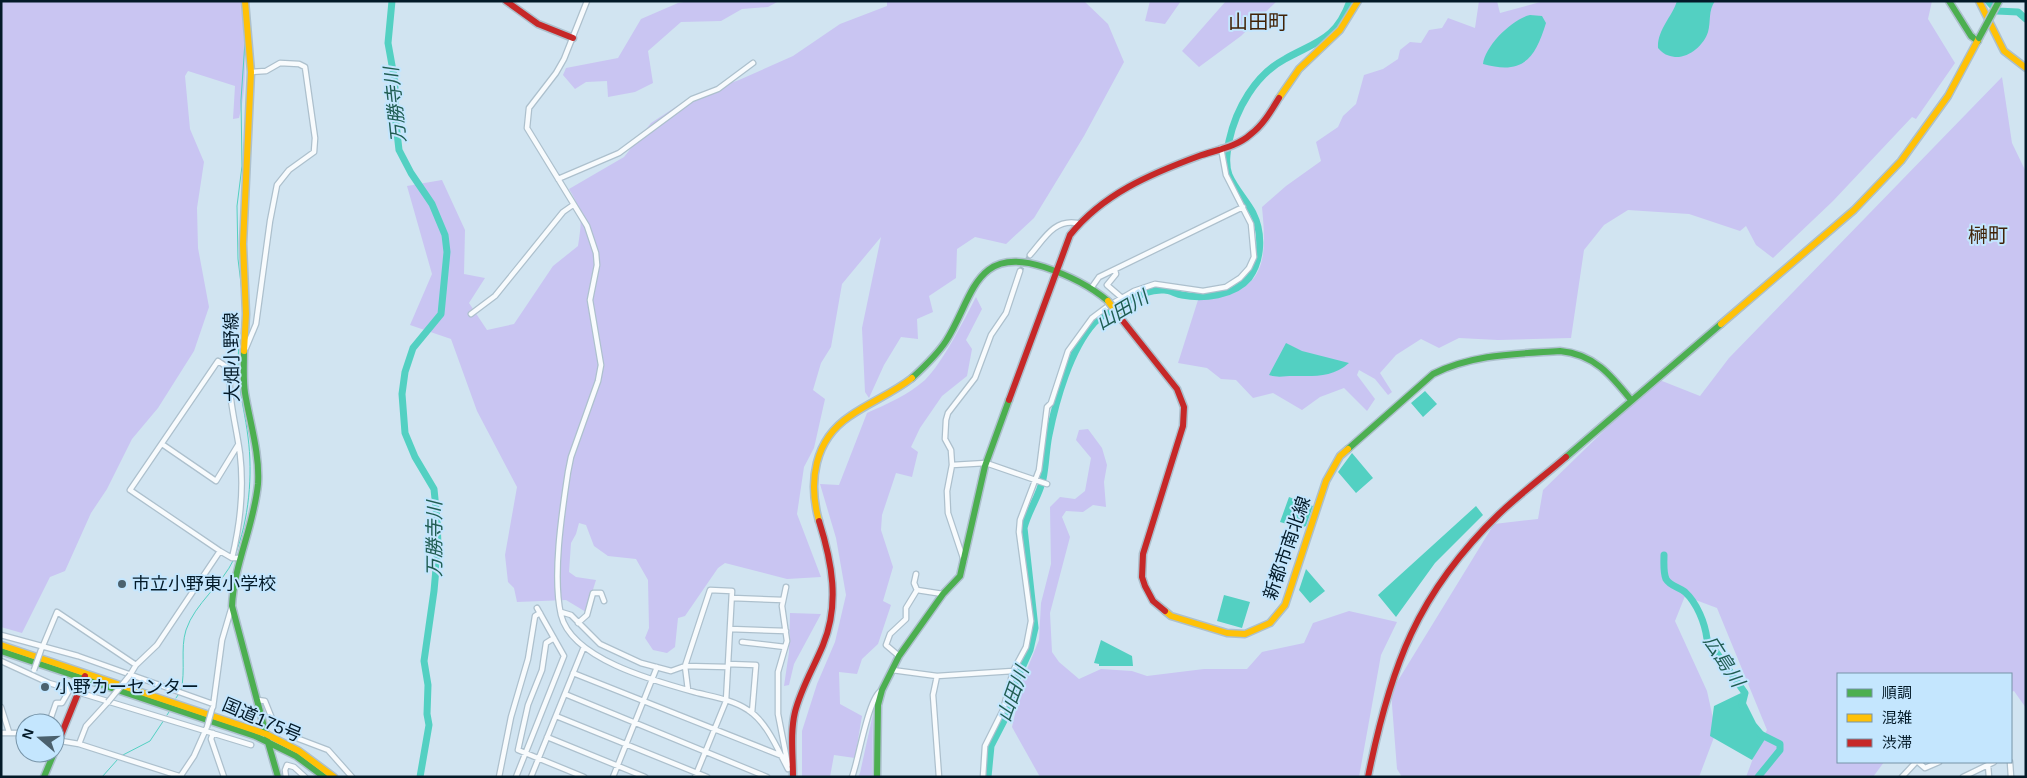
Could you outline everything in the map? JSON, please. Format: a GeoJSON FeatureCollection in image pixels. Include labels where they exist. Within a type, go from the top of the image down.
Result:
{"type":"FeatureCollection","features":[{"type":"Feature","properties":{"kind":"main road","name":"大畑小野線"},"geometry":{"type":"LineString","coordinates":[[245,1],[251,72],[248,163],[242,244],[246,314],[244,351],[245,391],[258,464],[258,483],[252,517],[239,558],[233,587],[232,606],[278,777]]}},
{"type":"Feature","properties":{"kind":"main road"},"geometry":{"type":"LineString","coordinates":[[506,1],[538,24],[574,38]]}},
{"type":"Feature","properties":{"kind":"main road"},"geometry":{"type":"LineString","coordinates":[[877,777],[878,705],[882,690],[899,656],[943,594],[960,576],[977,495],[986,463],[1070,235],[1077,223],[1094,207],[1135,183],[1235,143],[1254,132],[1299,70],[1344,27],[1358,1]]}},
{"type":"Feature","properties":{"kind":"main road"},"geometry":{"type":"LineString","coordinates":[[1949,1],[1971,36],[1979,39]]}},
{"type":"Feature","properties":{"kind":"main road"},"geometry":{"type":"LineString","coordinates":[[1979,1],[2004,51],[2026,68]]}},
{"type":"Feature","properties":{"kind":"main road"},"geometry":{"type":"LineString","coordinates":[[1368,777],[1377,725],[1390,677],[1411,628],[1436,585],[1464,550],[1500,513],[1854,210],[1901,161],[1948,96],[1999,1]]}},
{"type":"Feature","properties":{"kind":"main road","name":"新都市南北線"},"geometry":{"type":"LineString","coordinates":[[792,777],[793,724],[797,703],[828,633],[833,609],[831,568],[814,504],[812,484],[815,467],[822,448],[846,417],[904,384],[938,352],[948,337],[965,295],[974,282],[986,271],[1002,263],[1017,261],[1056,272],[1092,287],[1108,301],[1177,389],[1184,407],[1183,426],[1143,554],[1142,577],[1153,601],[1171,616],[1227,633],[1244,634],[1253,631],[1270,622],[1279,614],[1289,596],[1322,493],[1332,468],[1350,446],[1428,378],[1444,367],[1470,359],[1560,350],[1574,352],[1587,355],[1600,364],[1631,400]]}},
{"type":"Feature","properties":{"kind":"main road","name":"国道175号"},"geometry":{"type":"LineString","coordinates":[[1,645],[85,676],[267,738],[299,751],[334,777]]}},
{"type":"Feature","properties":{"kind":"main road","name":"国道175号"},"geometry":{"type":"LineString","coordinates":[[1,652],[85,676]]}},
{"type":"Feature","properties":{"kind":"main road"},"geometry":{"type":"LineString","coordinates":[[65,722],[85,676]]}},
{"type":"Feature","properties":{"kind":"main road","name":"国道175号"},"geometry":{"type":"LineString","coordinates":[[267,738],[296,756],[324,777]]}},
{"type":"Feature","properties":{"kind":"main road"},"geometry":{"type":"LineString","coordinates":[[44,777],[49,763]]}},
{"type":"Feature","properties":{"kind":"main road"},"geometry":{"type":"LineString","coordinates":[[788,769],[792,777]]}},
{"type":"Feature","properties":{"kind":"street"},"geometry":{"type":"LineString","coordinates":[[587,1],[574,38],[556,73],[529,108],[526,118],[527,128],[587,226],[596,253],[597,265],[591,286],[591,315],[601,365],[598,381],[571,457],[568,472],[558,562],[561,612],[574,640],[583,649],[603,660],[688,690],[726,701],[752,713],[763,725],[788,769]]}},
{"type":"Feature","properties":{"kind":"street"},"geometry":{"type":"LineString","coordinates":[[244,351],[256,324],[274,194],[284,175],[314,152],[315,138],[305,67],[299,64],[280,63],[266,71],[251,72]]}},
{"type":"Feature","properties":{"kind":"street"},"geometry":{"type":"LineString","coordinates":[[558,179],[619,153],[692,99],[718,89],[753,63]]}},
{"type":"Feature","properties":{"kind":"street"},"geometry":{"type":"LineString","coordinates":[[983,777],[985,746],[1003,710],[1013,671],[1026,647],[1031,621],[1018,532],[1020,520],[1039,470],[1047,407],[1051,403],[1068,351],[1092,318],[1122,298],[1155,284],[1203,291],[1226,287],[1240,278],[1249,268],[1254,257],[1250,224],[1243,206],[1226,175],[1224,147]]}},
{"type":"Feature","properties":{"kind":"street"},"geometry":{"type":"LineString","coordinates":[[471,314],[495,296],[564,212],[573,205]]}},
{"type":"Feature","properties":{"kind":"street"},"geometry":{"type":"LineString","coordinates":[[1092,287],[1099,277],[1243,206]]}},
{"type":"Feature","properties":{"kind":"street"},"geometry":{"type":"LineString","coordinates":[[1030,255],[1058,224],[1066,221],[1077,223]]}},
{"type":"Feature","properties":{"kind":"street"},"geometry":{"type":"LineString","coordinates":[[1114,270],[1116,274],[1107,285],[1122,298]]}},
{"type":"Feature","properties":{"kind":"street"},"geometry":{"type":"LineString","coordinates":[[964,561],[948,513],[947,491],[952,465],[950,450],[945,439],[948,413],[975,378],[991,335],[1006,313],[1020,271]]}},
{"type":"Feature","properties":{"kind":"street"},"geometry":{"type":"LineString","coordinates":[[232,558],[239,518],[241,480],[238,444],[229,397],[230,369],[218,361],[130,490],[220,551],[232,558],[239,558]]}},
{"type":"Feature","properties":{"kind":"street"},"geometry":{"type":"LineString","coordinates":[[162,444],[216,481],[238,444]]}},
{"type":"Feature","properties":{"kind":"street"},"geometry":{"type":"LineString","coordinates":[[952,465],[986,463],[1047,484]]}},
{"type":"Feature","properties":{"kind":"street"},"geometry":{"type":"LineString","coordinates":[[79,744],[86,726],[108,702],[136,665],[157,646],[220,551]]}},
{"type":"Feature","properties":{"kind":"street"},"geometry":{"type":"LineString","coordinates":[[916,574],[914,583],[917,590]]}},
{"type":"Feature","properties":{"kind":"street"},"geometry":{"type":"LineString","coordinates":[[786,587],[783,600],[786,632],[785,647],[778,672],[778,714],[788,769]]}},
{"type":"Feature","properties":{"kind":"street"},"geometry":{"type":"LineString","coordinates":[[688,690],[685,666],[710,590],[732,591],[726,701],[696,775]]}},
{"type":"Feature","properties":{"kind":"street"},"geometry":{"type":"LineString","coordinates":[[917,590],[943,594]]}},
{"type":"Feature","properties":{"kind":"street"},"geometry":{"type":"LineString","coordinates":[[899,656],[886,645],[890,634],[906,618],[906,608],[917,590]]}},
{"type":"Feature","properties":{"kind":"street"},"geometry":{"type":"LineString","coordinates":[[578,623],[587,615],[593,592],[601,593],[604,601]]}},
{"type":"Feature","properties":{"kind":"street"},"geometry":{"type":"LineString","coordinates":[[732,598],[783,600]]}},
{"type":"Feature","properties":{"kind":"street"},"geometry":{"type":"LineString","coordinates":[[65,741],[79,744],[181,776],[194,756],[213,707],[222,640],[232,606]]}},
{"type":"Feature","properties":{"kind":"street"},"geometry":{"type":"LineString","coordinates":[[516,777],[564,656],[537,608]]}},
{"type":"Feature","properties":{"kind":"street"},"geometry":{"type":"LineString","coordinates":[[33,673],[57,612],[136,665]]}},
{"type":"Feature","properties":{"kind":"street"},"geometry":{"type":"LineString","coordinates":[[561,612],[571,615],[600,644],[641,663],[671,671],[685,666],[756,665],[752,713]]}},
{"type":"Feature","properties":{"kind":"street"},"geometry":{"type":"LineString","coordinates":[[499,777],[510,719],[528,659],[534,616],[540,613]]}},
{"type":"Feature","properties":{"kind":"street"},"geometry":{"type":"LineString","coordinates":[[730,629],[786,632]]}},
{"type":"Feature","properties":{"kind":"street"},"geometry":{"type":"LineString","coordinates":[[1,635],[42,648],[78,656],[213,707]]}},
{"type":"Feature","properties":{"kind":"street"},"geometry":{"type":"LineString","coordinates":[[554,638],[546,643],[542,670],[528,705],[518,750],[584,777]]}},
{"type":"Feature","properties":{"kind":"street"},"geometry":{"type":"LineString","coordinates":[[742,642],[785,647]]}},
{"type":"Feature","properties":{"kind":"street"},"geometry":{"type":"LineString","coordinates":[[531,777],[583,649]]}},
{"type":"Feature","properties":{"kind":"street"},"geometry":{"type":"LineString","coordinates":[[1,661],[72,690],[206,729],[250,745]]}},
{"type":"Feature","properties":{"kind":"street"},"geometry":{"type":"LineString","coordinates":[[613,777],[657,667]]}},
{"type":"Feature","properties":{"kind":"street"},"geometry":{"type":"LineString","coordinates":[[892,670],[937,676],[1013,671]]}},
{"type":"Feature","properties":{"kind":"street"},"geometry":{"type":"LineString","coordinates":[[573,673],[782,756]]}},
{"type":"Feature","properties":{"kind":"street"},"geometry":{"type":"LineString","coordinates":[[937,676],[934,695],[939,777]]}},
{"type":"Feature","properties":{"kind":"street"},"geometry":{"type":"LineString","coordinates":[[52,713],[56,703],[62,703],[72,690]]}},
{"type":"Feature","properties":{"kind":"street"},"geometry":{"type":"LineString","coordinates":[[852,777],[859,760],[871,703],[878,692],[882,690]]}},
{"type":"Feature","properties":{"kind":"street"},"geometry":{"type":"LineString","coordinates":[[565,694],[753,774],[767,777]]}},
{"type":"Feature","properties":{"kind":"street"},"geometry":{"type":"LineString","coordinates":[[258,700],[265,701],[273,721],[299,739],[328,750],[352,777]]}},
{"type":"Feature","properties":{"kind":"street"},"geometry":{"type":"LineString","coordinates":[[1,707],[9,732]]}},
{"type":"Feature","properties":{"kind":"street"},"geometry":{"type":"LineString","coordinates":[[556,716],[696,775],[707,777]]}},
{"type":"Feature","properties":{"kind":"street"},"geometry":{"type":"LineString","coordinates":[[1,734],[15,733]]}},
{"type":"Feature","properties":{"kind":"street"},"geometry":{"type":"LineString","coordinates":[[213,733],[211,739],[224,777]]}},
{"type":"Feature","properties":{"kind":"street"},"geometry":{"type":"LineString","coordinates":[[547,737],[645,777]]}},
{"type":"Feature","properties":{"kind":"street"},"geometry":{"type":"LineString","coordinates":[[1902,777],[1916,763]]}},
{"type":"Feature","properties":{"kind":"street"},"geometry":{"type":"LineString","coordinates":[[1918,763],[1925,768],[1937,763]]}},
{"type":"Feature","properties":{"kind":"street"},"geometry":{"type":"LineString","coordinates":[[1966,776],[1992,763]]}},
{"type":"Feature","properties":{"kind":"street"},"geometry":{"type":"LineString","coordinates":[[2010,763],[2011,777]]}},
{"type":"Feature","properties":{"kind":"street"},"geometry":{"type":"LineString","coordinates":[[286,777],[285,770],[287,765],[294,767],[305,777]]}},
{"type":"Feature","properties":{"kind":"street"},"geometry":{"type":"LineString","coordinates":[[1988,765],[1989,777]]}},
{"type":"Feature","properties":{"kind":"shaded area"},"geometry":{"type":"Polygon","coordinates":[[[1,1],[241,1],[245,60],[244,89],[239,118],[233,119],[235,86],[188,71],[185,76],[190,129],[204,162],[197,208],[198,248],[209,307],[194,351],[158,408],[132,439],[107,489],[91,513],[65,571],[50,577],[22,633],[1,627],[1,1]]]}},
{"type":"Feature","properties":{"kind":"shaded area"},"geometry":{"type":"Polygon","coordinates":[[[690,1],[779,1],[768,7],[742,9],[721,21],[681,22],[648,51],[653,83],[635,92],[608,97],[607,81],[586,82],[575,89],[563,75],[566,68],[618,58],[641,19],[678,3],[690,1]]]}},
{"type":"Feature","properties":{"kind":"shaded area"},"geometry":{"type":"Polygon","coordinates":[[[887,1],[1084,1],[1108,24],[1124,62],[1084,136],[1034,218],[1006,244],[975,237],[957,249],[956,278],[929,296],[933,312],[917,319],[918,339],[901,337],[884,365],[869,398],[865,392],[862,328],[881,237],[842,284],[831,347],[821,363],[813,390],[825,399],[814,448],[804,467],[797,514],[821,577],[787,579],[725,563],[718,568],[685,616],[678,618],[675,647],[667,653],[653,650],[645,638],[649,628],[648,580],[636,559],[608,556],[594,546],[586,525],[579,523],[571,543],[569,572],[576,577],[596,580],[586,612],[566,600],[517,602],[514,588],[508,582],[505,555],[517,487],[477,411],[451,339],[410,325],[432,274],[407,186],[442,180],[465,230],[464,274],[485,278],[469,303],[487,330],[514,324],[553,266],[578,246],[580,216],[577,204],[569,189],[624,157],[651,123],[691,97],[739,80],[793,56],[840,24],[887,6],[887,1]]]}},
{"type":"Feature","properties":{"kind":"shaded area"},"geometry":{"type":"Polygon","coordinates":[[[1150,1],[1181,1],[1165,24],[1145,21],[1150,1]]]}},
{"type":"Feature","properties":{"kind":"shaded area"},"geometry":{"type":"Polygon","coordinates":[[[1226,1],[1277,1],[1241,36],[1199,67],[1182,51],[1226,1]]]}},
{"type":"Feature","properties":{"kind":"shaded area"},"geometry":{"type":"Polygon","coordinates":[[[1479,1],[1497,1],[1500,13],[1544,1],[1932,1],[1928,19],[1955,63],[1916,119],[1912,117],[1833,201],[1773,258],[1756,245],[1746,226],[1740,231],[1689,214],[1628,210],[1604,225],[1584,250],[1571,338],[1498,340],[1459,338],[1439,348],[1421,339],[1396,355],[1380,373],[1392,392],[1388,395],[1375,379],[1359,370],[1357,375],[1375,399],[1367,411],[1344,388],[1320,397],[1302,410],[1273,393],[1253,398],[1236,380],[1221,379],[1207,368],[1178,363],[1198,300],[1243,287],[1252,281],[1258,272],[1264,239],[1262,207],[1286,186],[1321,161],[1316,142],[1338,127],[1343,116],[1356,104],[1364,75],[1383,69],[1398,59],[1400,50],[1410,42],[1421,43],[1429,30],[1442,28],[1448,18],[1475,28],[1479,1]]]}},
{"type":"Feature","properties":{"kind":"shaded area"},"geometry":{"type":"Polygon","coordinates":[[[1677,1],[1715,1],[1710,12],[1708,32],[1703,42],[1691,53],[1680,57],[1670,56],[1658,48],[1662,29],[1677,1]]]}},
{"type":"Feature","properties":{"kind":"shaded area"},"geometry":{"type":"Polygon","coordinates":[[[1530,15],[1542,16],[1546,23],[1542,36],[1532,55],[1518,65],[1508,67],[1483,64],[1489,49],[1500,34],[1515,22],[1530,15]]]}},
{"type":"Feature","properties":{"kind":"shaded area"},"geometry":{"type":"Polygon","coordinates":[[[2002,77],[2012,143],[2026,172],[2026,708],[2014,691],[2012,692],[2012,673],[1837,673],[1837,763],[1883,763],[1873,777],[1746,777],[1757,748],[1767,730],[1717,608],[1685,596],[1675,621],[1707,691],[1716,732],[1699,777],[1402,777],[1397,769],[1391,692],[1494,524],[1538,519],[1543,490],[1657,379],[1700,396],[1729,358],[2002,77]]]}},
{"type":"Feature","properties":{"kind":"shaded area"},"geometry":{"type":"Polygon","coordinates":[[[976,297],[982,309],[966,340],[972,349],[967,376],[942,396],[920,428],[911,447],[918,452],[912,477],[896,473],[882,515],[881,530],[893,567],[883,601],[891,605],[878,644],[862,659],[857,674],[839,672],[840,704],[862,716],[855,758],[834,755],[830,777],[802,777],[802,731],[817,684],[835,642],[846,595],[836,538],[820,484],[839,485],[867,413],[890,403],[925,380],[946,352],[976,297]]]}},
{"type":"Feature","properties":{"kind":"shaded area"},"geometry":{"type":"Polygon","coordinates":[[[1286,343],[1302,351],[1349,363],[1329,374],[1278,377],[1269,375],[1286,343]]]}},
{"type":"Feature","properties":{"kind":"shaded area"},"geometry":{"type":"Polygon","coordinates":[[[1425,391],[1437,404],[1423,417],[1411,403],[1425,391]]]}},
{"type":"Feature","properties":{"kind":"shaded area"},"geometry":{"type":"Polygon","coordinates":[[[1088,429],[1102,448],[1107,465],[1104,482],[1106,507],[1093,505],[1083,512],[1066,511],[1062,517],[1070,537],[1050,613],[1052,652],[1059,662],[1079,679],[1101,669],[1132,671],[1147,676],[1204,669],[1247,669],[1262,652],[1304,643],[1313,623],[1349,611],[1397,622],[1381,655],[1359,777],[1040,777],[1012,727],[1023,679],[1039,640],[1041,603],[1051,564],[1050,507],[1060,497],[1075,499],[1085,491],[1091,458],[1076,440],[1079,430],[1088,429]]]}},
{"type":"Feature","properties":{"kind":"shaded area"},"geometry":{"type":"Polygon","coordinates":[[[1352,453],[1373,478],[1356,493],[1338,472],[1352,453]]]}},
{"type":"Feature","properties":{"kind":"shaded area"},"geometry":{"type":"Polygon","coordinates":[[[1289,497],[1313,506],[1306,526],[1301,528],[1280,522],[1289,497]]]}},
{"type":"Feature","properties":{"kind":"shaded area"},"geometry":{"type":"Polygon","coordinates":[[[1476,506],[1483,515],[1435,563],[1396,617],[1378,595],[1476,506]]]}},
{"type":"Feature","properties":{"kind":"shaded area"},"geometry":{"type":"Polygon","coordinates":[[[1306,569],[1325,591],[1310,603],[1299,590],[1306,569]]]}},
{"type":"Feature","properties":{"kind":"shaded area"},"geometry":{"type":"Polygon","coordinates":[[[1224,595],[1250,602],[1242,628],[1217,621],[1224,595]]]}},
{"type":"Feature","properties":{"kind":"shaded area"},"geometry":{"type":"Polygon","coordinates":[[[790,613],[821,614],[794,664],[789,685],[784,686],[789,652],[790,613]]]}},
{"type":"Feature","properties":{"kind":"shaded area"},"geometry":{"type":"Polygon","coordinates":[[[1101,640],[1132,656],[1133,666],[1099,666],[1099,664],[1094,663],[1101,640]]]}},
{"type":"Feature","properties":{"kind":"shaded area"},"geometry":{"type":"Polygon","coordinates":[[[1741,693],[1756,723],[1767,736],[1752,760],[1710,736],[1714,706],[1741,693]]]}},
{"type":"Feature","properties":{"kind":"shaded area"},"geometry":{"type":"Polygon","coordinates":[[[873,714],[872,777],[858,777],[860,773],[873,714]]]}},
{"type":"Feature","properties":{"kind":"waterway","name":"万勝寺川"},"geometry":{"type":"LineString","coordinates":[[392,1],[388,43],[395,82],[395,115],[399,150],[411,173],[432,204],[445,235],[447,252],[441,314],[413,348],[405,372],[402,394],[405,433],[415,457],[434,489],[437,519],[438,546],[434,591],[424,661],[428,685],[427,714],[429,725],[420,777]]}},
{"type":"Feature","properties":{"kind":"waterway","name":"山田川"},"geometry":{"type":"LineString","coordinates":[[988,777],[991,746],[1007,715],[1016,681],[1030,650],[1035,628],[1024,528],[1041,486],[1052,421],[1071,361],[1085,334],[1097,320],[1139,296],[1159,290],[1199,297],[1218,295],[1235,289],[1249,278],[1257,263],[1260,238],[1253,213],[1234,185],[1227,167],[1228,145],[1236,117],[1248,94],[1265,74],[1285,59],[1316,43],[1332,32],[1350,1]]}},
{"type":"Feature","properties":{"kind":"waterway"},"geometry":{"type":"LineString","coordinates":[[1988,1],[1997,11],[2018,12],[2026,19]]}},
{"type":"Feature","properties":{"kind":"waterway"},"geometry":{"type":"LineString","coordinates":[[242,292],[238,259],[237,206],[242,166],[241,100],[245,42]]}},
{"type":"Feature","properties":{"kind":"waterway"},"geometry":{"type":"LineString","coordinates":[[235,555],[244,527],[250,482],[248,437],[238,372],[239,345],[242,330]]}},
{"type":"Feature","properties":{"kind":"waterway","name":"広島川"},"geometry":{"type":"LineString","coordinates":[[1664,555],[1666,579],[1685,592],[1697,607],[1707,639],[1745,693],[1742,705]]}},
{"type":"Feature","properties":{"kind":"waterway"},"geometry":{"type":"LineString","coordinates":[[181,691],[184,637],[190,620],[223,577],[234,559]]}},
{"type":"Feature","properties":{"kind":"waterway"},"geometry":{"type":"LineString","coordinates":[[121,756],[150,741],[164,720]]}},
{"type":"Feature","properties":{"kind":"waterway","name":"広島川"},"geometry":{"type":"LineString","coordinates":[[1758,777],[1780,750],[1780,744],[1760,734]]}},
{"type":"Feature","properties":{"kind":"waterway"},"geometry":{"type":"LineString","coordinates":[[102,777],[118,759]]}},
{"type":"Feature","properties":{"kind":"tunnel"},"geometry":{"type":"LineString","coordinates":[[1020,271],[1030,255]]}},
{"type":"Feature","properties":{"kind":"traffic: fast"},"geometry":{"type":"LineString","coordinates":[[1949,1],[1971,36],[1978,41]]}},
{"type":"Feature","properties":{"kind":"traffic: fast"},"geometry":{"type":"LineString","coordinates":[[1979,38],[1999,1]]}},
{"type":"Feature","properties":{"kind":"traffic: fast"},"geometry":{"type":"LineString","coordinates":[[912,378],[926,365],[946,341],[970,293],[979,280],[989,269],[1003,263],[1021,262],[1053,270],[1086,285],[1108,301]]}},
{"type":"Feature","properties":{"kind":"traffic: fast"},"geometry":{"type":"LineString","coordinates":[[1566,457],[1721,324]]}},
{"type":"Feature","properties":{"kind":"traffic: fast"},"geometry":{"type":"LineString","coordinates":[[244,351],[244,388],[256,450],[258,484],[253,515],[236,575],[232,606],[266,734]]}},
{"type":"Feature","properties":{"kind":"traffic: fast"},"geometry":{"type":"LineString","coordinates":[[1348,449],[1433,374],[1464,362],[1495,356],[1560,351],[1583,356],[1609,374],[1631,400]]}},
{"type":"Feature","properties":{"kind":"traffic: fast"},"geometry":{"type":"LineString","coordinates":[[877,777],[878,705],[882,690],[899,656],[943,594],[960,576],[985,466],[1009,400]]}},
{"type":"Feature","properties":{"kind":"traffic: fast"},"geometry":{"type":"LineString","coordinates":[[1,651],[255,736],[296,756],[324,777]]}},
{"type":"Feature","properties":{"kind":"traffic: fast"},"geometry":{"type":"LineString","coordinates":[[267,739],[278,777]]}},
{"type":"Feature","properties":{"kind":"traffic: fast"},"geometry":{"type":"LineString","coordinates":[[44,777],[50,763]]}},
{"type":"Feature","properties":{"kind":"traffic: slow"},"geometry":{"type":"LineString","coordinates":[[244,351],[246,314],[243,244],[251,72],[245,1]]}},
{"type":"Feature","properties":{"kind":"traffic: slow"},"geometry":{"type":"LineString","coordinates":[[1279,98],[1299,69],[1340,30],[1358,1]]}},
{"type":"Feature","properties":{"kind":"traffic: slow"},"geometry":{"type":"LineString","coordinates":[[1979,1],[2004,51],[2026,68]]}},
{"type":"Feature","properties":{"kind":"traffic: slow"},"geometry":{"type":"LineString","coordinates":[[1721,324],[1854,210],[1901,161],[1948,96],[1979,38]]}},
{"type":"Feature","properties":{"kind":"traffic: slow"},"geometry":{"type":"LineString","coordinates":[[1108,301],[1119,316]]}},
{"type":"Feature","properties":{"kind":"traffic: slow"},"geometry":{"type":"LineString","coordinates":[[819,521],[814,492],[814,477],[821,449],[828,437],[850,416],[912,378]]}},
{"type":"Feature","properties":{"kind":"traffic: slow"},"geometry":{"type":"LineString","coordinates":[[1165,611],[1171,616],[1227,633],[1245,634],[1270,623],[1285,605],[1326,481],[1340,456],[1348,449]]}},
{"type":"Feature","properties":{"kind":"traffic: slow"},"geometry":{"type":"LineString","coordinates":[[1,645],[266,734],[299,751],[334,777]]}},
{"type":"Feature","properties":{"kind":"traffic: jam"},"geometry":{"type":"LineString","coordinates":[[506,1],[538,24],[573,38]]}},
{"type":"Feature","properties":{"kind":"traffic: jam"},"geometry":{"type":"LineString","coordinates":[[1009,400],[1070,235],[1097,208],[1128,187],[1163,170],[1233,145],[1245,138],[1263,122],[1279,98]]}},
{"type":"Feature","properties":{"kind":"traffic: jam"},"geometry":{"type":"LineString","coordinates":[[1119,316],[1177,389],[1184,407],[1183,426],[1143,554],[1142,577],[1145,586],[1153,601],[1165,611]]}},
{"type":"Feature","properties":{"kind":"traffic: jam"},"geometry":{"type":"LineString","coordinates":[[1368,777],[1386,701],[1397,667],[1427,603],[1447,573],[1499,514],[1566,457]]}},
{"type":"Feature","properties":{"kind":"traffic: jam"},"geometry":{"type":"LineString","coordinates":[[793,777],[793,720],[804,686],[828,630],[833,599],[828,552],[819,521]]}},
{"type":"Feature","properties":{"kind":"traffic: jam"},"geometry":{"type":"LineString","coordinates":[[65,725],[85,676]]}},
{"type":"Feature","properties":{"kind":"place","name":"市立小野東小学校"},"geometry":{"type":"Point","coordinates":[122,584]}},
{"type":"Feature","properties":{"kind":"place","name":"小野カーセンター"},"geometry":{"type":"Point","coordinates":[45,687]}},
{"type":"Feature","properties":{"kind":"district","name":"山田町"},"geometry":{"type":"Point","coordinates":[1258,22]}},
{"type":"Feature","properties":{"kind":"district","name":"榊町"},"geometry":{"type":"Point","coordinates":[1988,235]}}]}
